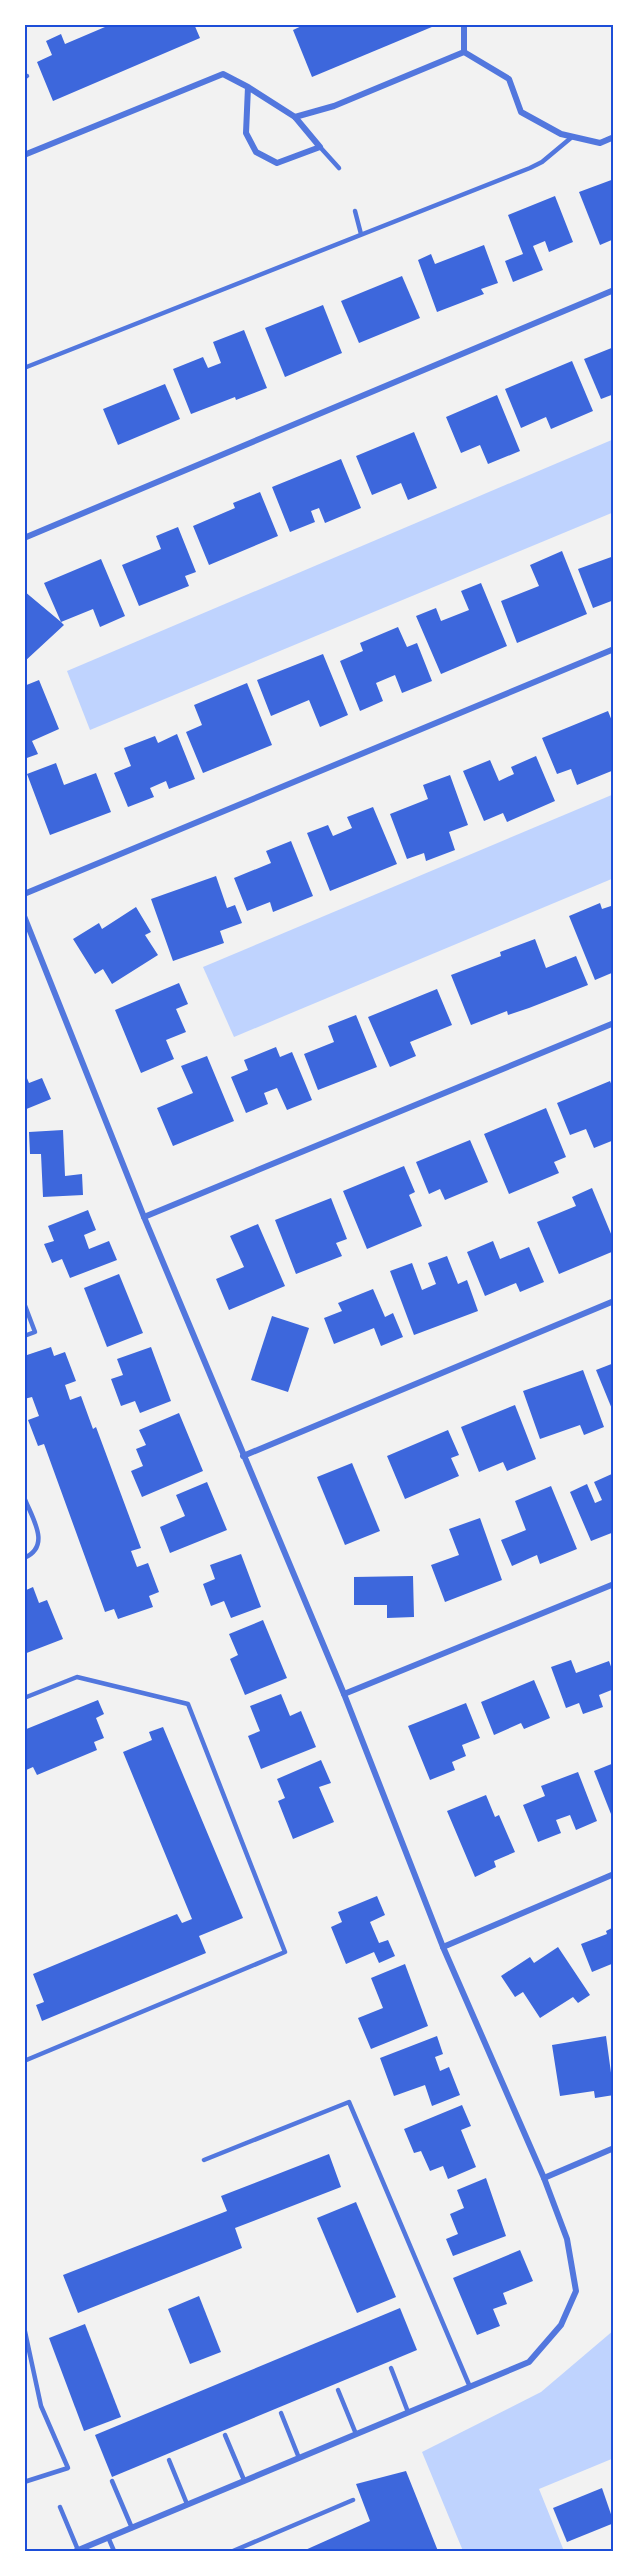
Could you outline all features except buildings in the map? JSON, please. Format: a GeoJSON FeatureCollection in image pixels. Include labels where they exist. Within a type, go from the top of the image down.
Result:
{"type":"FeatureCollection","features":[{"type":"Feature","properties":{"kind":"street"},"geometry":{"type":"LineString","coordinates":[[464,24],[465,52]]}},
{"type":"Feature","properties":{"kind":"street"},"geometry":{"type":"LineString","coordinates":[[295,117],[334,106],[465,52]]}},
{"type":"Feature","properties":{"kind":"street"},"geometry":{"type":"LineString","coordinates":[[465,52],[509,79],[521,112],[561,134],[572,137],[600,143],[614,137]]}},
{"type":"Feature","properties":{"kind":"street"},"geometry":{"type":"LineString","coordinates":[[24,154],[223,74],[248,87],[295,117],[320,147],[277,163],[256,152],[246,133],[248,87]]}},
{"type":"Feature","properties":{"kind":"street"},"geometry":{"type":"LineString","coordinates":[[24,538],[614,290]]}},
{"type":"Feature","properties":{"kind":"street"},"geometry":{"type":"LineString","coordinates":[[24,894],[614,649]]}},
{"type":"Feature","properties":{"kind":"street"},"geometry":{"type":"LineString","coordinates":[[24,916],[144,1216],[344,1694],[443,1947],[544,2178],[567,2239],[576,2291],[561,2325],[530,2362],[77,2551]]}},
{"type":"Feature","properties":{"kind":"street"},"geometry":{"type":"LineString","coordinates":[[144,1216],[614,1023]]}},
{"type":"Feature","properties":{"kind":"street"},"geometry":{"type":"LineString","coordinates":[[243,1456],[614,1302]]}},
{"type":"Feature","properties":{"kind":"street"},"geometry":{"type":"LineString","coordinates":[[344,1694],[614,1584]]}},
{"type":"Feature","properties":{"kind":"street"},"geometry":{"type":"LineString","coordinates":[[443,1947],[614,1874]]}},
{"type":"Feature","properties":{"kind":"street"},"geometry":{"type":"LineString","coordinates":[[544,2178],[614,2148]]}},
{"type":"Feature","properties":{"kind":"lane"},"geometry":{"type":"LineString","coordinates":[[24,368],[530,168],[542,162],[572,137]]}},
{"type":"Feature","properties":{"kind":"lane"},"geometry":{"type":"LineString","coordinates":[[320,147],[339,168]]}},
{"type":"Feature","properties":{"kind":"lane"},"geometry":{"type":"LineString","coordinates":[[355,211],[361,234]]}},
{"type":"Feature","properties":{"kind":"lane"},"geometry":{"type":"LineString","coordinates":[[24,1303],[35,1332],[24,1336]]}},
{"type":"Feature","properties":{"kind":"lane"},"geometry":{"type":"LineString","coordinates":[[24,1497],[40,1539],[32,1554],[24,1557]]}},
{"type":"Feature","properties":{"kind":"lane"},"geometry":{"type":"LineString","coordinates":[[24,1698],[77,1677],[188,1704],[285,1952],[24,2061]]}},
{"type":"Feature","properties":{"kind":"lane"},"geometry":{"type":"LineString","coordinates":[[204,2160],[349,2102],[470,2387]]}},
{"type":"Feature","properties":{"kind":"lane"},"geometry":{"type":"LineString","coordinates":[[24,2327],[41,2406],[68,2468],[24,2482]]}},
{"type":"Feature","properties":{"kind":"lane"},"geometry":{"type":"LineString","coordinates":[[391,2368],[408,2412]]}},
{"type":"Feature","properties":{"kind":"lane"},"geometry":{"type":"LineString","coordinates":[[338,2390],[356,2434]]}},
{"type":"Feature","properties":{"kind":"lane"},"geometry":{"type":"LineString","coordinates":[[281,2413],[299,2458]]}},
{"type":"Feature","properties":{"kind":"lane"},"geometry":{"type":"LineString","coordinates":[[225,2435],[244,2480]]}},
{"type":"Feature","properties":{"kind":"lane"},"geometry":{"type":"LineString","coordinates":[[169,2460],[187,2504]]}},
{"type":"Feature","properties":{"kind":"lane"},"geometry":{"type":"LineString","coordinates":[[112,2481],[132,2528]]}},
{"type":"Feature","properties":{"kind":"lane"},"geometry":{"type":"LineString","coordinates":[[233,2551],[353,2500]]}},
{"type":"Feature","properties":{"kind":"lane"},"geometry":{"type":"LineString","coordinates":[[60,2506],[77,2551]]}},
{"type":"Feature","properties":{"kind":"lane"},"geometry":{"type":"LineString","coordinates":[[108,2537],[114,2551]]}},
{"type":"Feature","properties":{"kind":"water"},"geometry":{"type":"Polygon","coordinates":[[[614,439],[614,512],[90,730],[67,671],[614,439]]]}},
{"type":"Feature","properties":{"kind":"water"},"geometry":{"type":"Polygon","coordinates":[[[614,794],[614,878],[234,1037],[203,967],[614,794]]]}},
{"type":"Feature","properties":{"kind":"water"},"geometry":{"type":"Polygon","coordinates":[[[614,2330],[614,2458],[539,2489],[564,2551],[463,2551],[422,2452],[541,2392],[614,2330]]]}}]}
